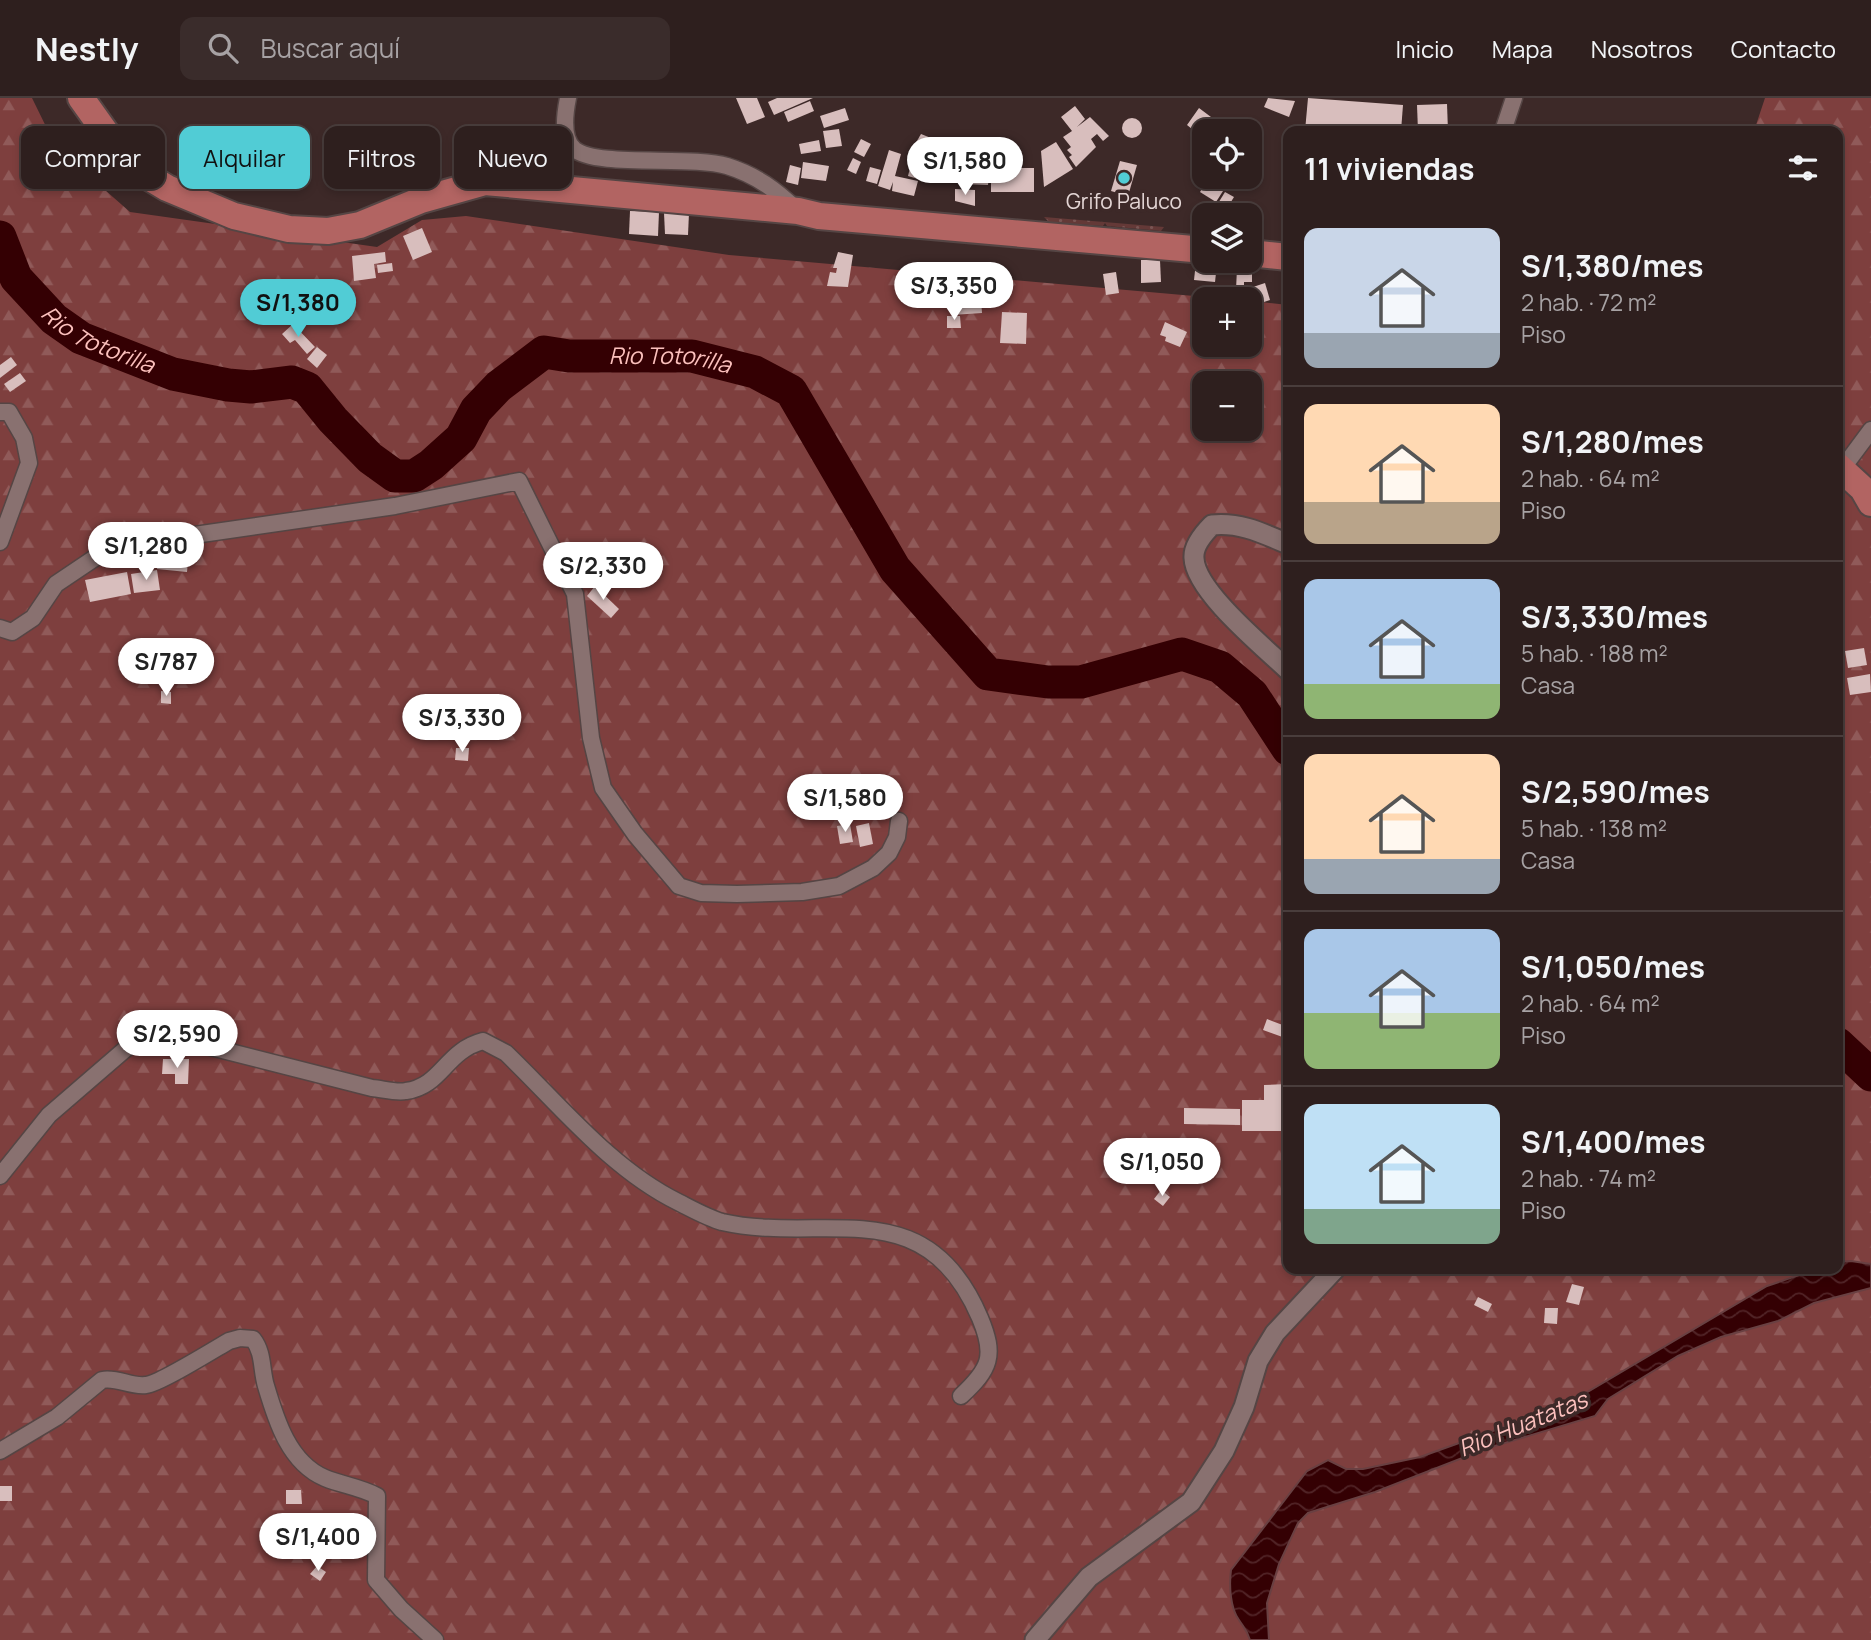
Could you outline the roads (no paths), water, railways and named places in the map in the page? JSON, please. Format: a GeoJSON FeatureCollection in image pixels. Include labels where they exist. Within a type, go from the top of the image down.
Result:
{"type":"FeatureCollection","features":[{"type":"Feature","properties":{"kind":"highway"},"geometry":{"type":"LineString","coordinates":[[81,98],[121,155],[142,173],[167,188],[234,216],[289,229],[328,231],[360,225],[421,200],[485,182],[798,211],[819,216],[1192,249]]}},
{"type":"Feature","properties":{"kind":"highway"},"geometry":{"type":"LineString","coordinates":[[1262,254],[1283,256]]}},
{"type":"Feature","properties":{"kind":"highway"},"geometry":{"type":"LineString","coordinates":[[1843,471],[1863,489],[1871,503]]}},
{"type":"Feature","properties":{"kind":"street"},"geometry":{"type":"LineString","coordinates":[[568,98],[564,114],[567,136],[572,148],[585,155],[680,159],[725,165],[772,186],[798,211]]}},
{"type":"Feature","properties":{"kind":"street"},"geometry":{"type":"LineString","coordinates":[[1505,126],[1514,98]]}},
{"type":"Feature","properties":{"kind":"street"},"geometry":{"type":"LineString","coordinates":[[0,412],[9,412],[24,438],[29,463],[0,542]]}},
{"type":"Feature","properties":{"kind":"street"},"geometry":{"type":"LineString","coordinates":[[1843,464],[1871,430]]}},
{"type":"Feature","properties":{"kind":"street"},"geometry":{"type":"LineString","coordinates":[[0,628],[12,632],[33,618],[56,584],[111,548],[395,506],[519,481],[575,594],[592,738],[603,788],[635,834],[679,886],[701,893],[737,894],[802,892],[839,886],[873,868],[889,853],[897,837],[899,821]]}},
{"type":"Feature","properties":{"kind":"street"},"geometry":{"type":"LineString","coordinates":[[1283,542],[1252,528],[1228,524],[1212,525],[1202,536],[1194,556],[1197,570],[1212,594],[1283,665]]}},
{"type":"Feature","properties":{"kind":"street"},"geometry":{"type":"LineString","coordinates":[[0,1176],[49,1115],[129,1046],[152,1035],[170,1037],[373,1088],[404,1092],[429,1084],[465,1046],[482,1041],[506,1054],[635,1178],[677,1202],[721,1222],[778,1226],[847,1226],[912,1238],[952,1269],[974,1304],[985,1331],[990,1359],[982,1376],[961,1396]]}},
{"type":"Feature","properties":{"kind":"street"},"geometry":{"type":"LineString","coordinates":[[1035,1640],[1089,1577],[1191,1502],[1224,1451],[1244,1407],[1258,1361],[1275,1333],[1330,1274]]}},
{"type":"Feature","properties":{"kind":"street"},"geometry":{"type":"LineString","coordinates":[[0,1451],[57,1417],[102,1380],[111,1378],[134,1385],[154,1384],[229,1340],[253,1339],[260,1351],[264,1379],[275,1419],[299,1457],[323,1477],[377,1496],[379,1505],[376,1580],[401,1609],[435,1640]]}},
{"type":"Feature","properties":{"kind":"water","name":"Rio Huatatas"},"geometry":{"type":"Polygon","coordinates":[[[1843,1262],[1871,1264],[1871,1288],[1814,1303],[1778,1321],[1721,1337],[1678,1356],[1608,1399],[1595,1416],[1488,1448],[1375,1492],[1308,1513],[1298,1523],[1279,1564],[1267,1603],[1269,1640],[1250,1640],[1232,1603],[1231,1570],[1307,1471],[1328,1460],[1346,1469],[1363,1469],[1420,1457],[1572,1401],[1767,1286],[1802,1274],[1843,1274],[1843,1262]]]}},
{"type":"Feature","properties":{"kind":"waterway","name":"Rio Totorilla"},"geometry":{"type":"LineString","coordinates":[[0,237],[16,278],[54,319],[81,338],[173,374],[228,385],[251,387],[292,382],[307,388],[370,458],[395,476],[414,476],[431,465],[461,438],[476,410],[499,386],[544,352],[569,356],[692,356],[755,372],[791,391],[895,569],[988,674],[1048,682],[1081,682],[1182,654],[1220,667],[1252,694],[1283,741]]}},
{"type":"Feature","properties":{"kind":"waterway","name":"Rio Totorilla"},"geometry":{"type":"LineString","coordinates":[[1843,1049],[1871,1075]]}},
{"type":"Feature","properties":{"kind":"place","name":"Grifo Paluco"},"geometry":{"type":"Point","coordinates":[1124,178]}}]}
